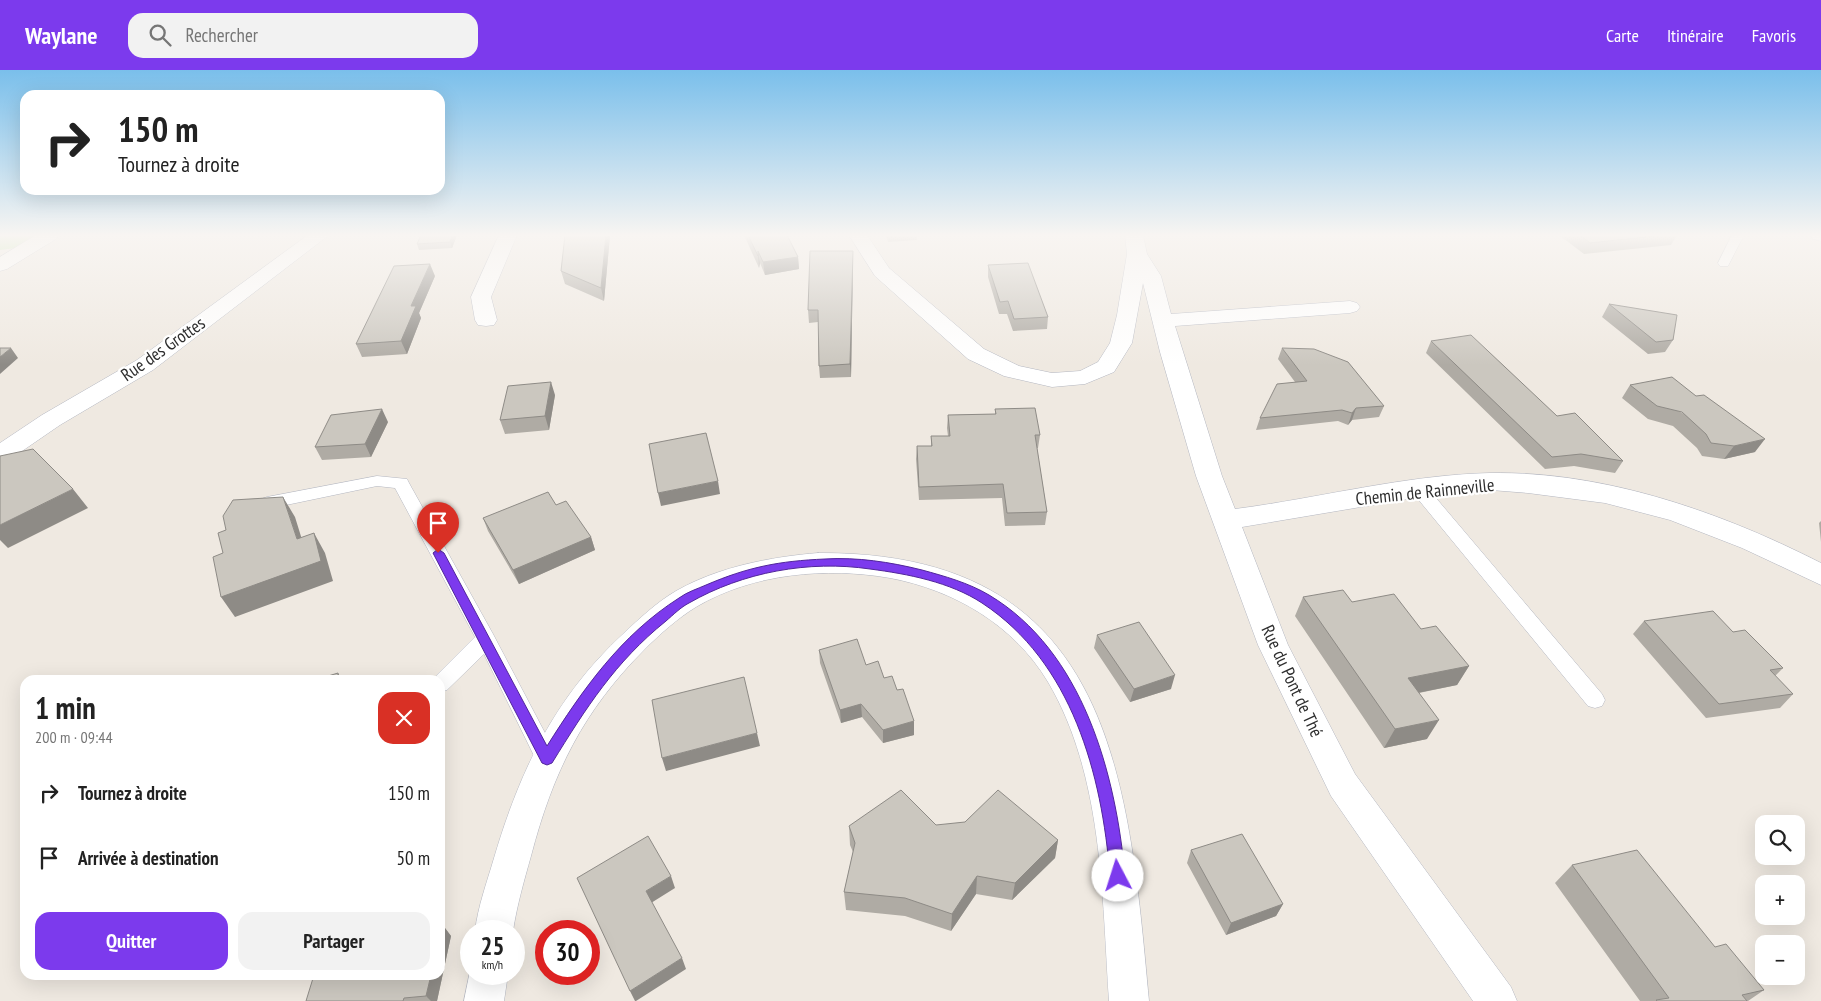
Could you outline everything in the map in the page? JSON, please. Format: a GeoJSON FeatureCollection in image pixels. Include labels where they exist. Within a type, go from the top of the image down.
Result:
{"type":"FeatureCollection","features":[{"type":"Feature","properties":{"kind":"street","name":"Rue des Grottes"},"geometry":{"type":"LineString","coordinates":[[0,454],[51,420],[145,365],[262,278]]}},
{"type":"Feature","properties":{"kind":"street"},"geometry":{"type":"LineString","coordinates":[[486,320],[481,297],[489,278]]}},
{"type":"Feature","properties":{"kind":"street"},"geometry":{"type":"LineString","coordinates":[[889,278],[976,354],[1012,372],[1052,380],[1085,377],[1106,367],[1121,343],[1128,315],[1132,278]]}},
{"type":"Feature","properties":{"kind":"street","name":"Rue du Pont de Thé"},"geometry":{"type":"LineString","coordinates":[[1152,278],[1180,383],[1225,520],[1273,645],[1343,785],[1497,1001]]}},
{"type":"Feature","properties":{"kind":"street"},"geometry":{"type":"LineString","coordinates":[[1165,322],[1180,318],[1350,307]]}},
{"type":"Feature","properties":{"kind":"street","name":"Chemin de Rainneville"},"geometry":{"type":"LineString","coordinates":[[1225,520],[1419,489],[1487,482],[1549,486],[1600,493],[1706,522],[1769,547],[1821,574]]}},
{"type":"Feature","properties":{"kind":"street"},"geometry":{"type":"LineString","coordinates":[[496,920],[524,816],[547,759],[586,696],[634,640],[684,600],[736,577],[783,565],[846,562],[901,569],[944,580],[985,599],[1027,632],[1058,671],[1078,708],[1099,770],[1115,840],[1129,1001]]}},
{"type":"Feature","properties":{"kind":"street"},"geometry":{"type":"LineString","coordinates":[[484,1001],[486,985]]}},
{"type":"Feature","properties":{"kind":"lane"},"geometry":{"type":"LineString","coordinates":[[267,503],[377,481],[401,483],[486,639],[547,759]]}},
{"type":"Feature","properties":{"kind":"lane"},"geometry":{"type":"LineString","coordinates":[[1419,489],[1596,700]]}},
{"type":"Feature","properties":{"kind":"lane"},"geometry":{"type":"LineString","coordinates":[[445,679],[486,639]]}},
{"type":"Feature","properties":{"kind":"building"},"geometry":{"type":"Polygon","coordinates":[[[388,278],[423,278],[411,306],[416,306],[401,341],[356,344],[388,278]]]}},
{"type":"Feature","properties":{"kind":"building"},"geometry":{"type":"Polygon","coordinates":[[[579,278],[602,278],[601,288],[579,278]]]}},
{"type":"Feature","properties":{"kind":"building"},"geometry":{"type":"Polygon","coordinates":[[[809,278],[852,278],[850,364],[819,366],[818,310],[808,310],[809,278]]]}},
{"type":"Feature","properties":{"kind":"building"},"geometry":{"type":"Polygon","coordinates":[[[992,278],[1034,278],[1048,317],[1014,319],[1008,301],[1000,302],[992,278]]]}},
{"type":"Feature","properties":{"kind":"building"},"geometry":{"type":"Polygon","coordinates":[[[1609,304],[1677,315],[1673,340],[1656,342],[1609,304]]]}},
{"type":"Feature","properties":{"kind":"building"},"geometry":{"type":"Polygon","coordinates":[[[1471,335],[1557,416],[1575,413],[1623,461],[1581,454],[1552,457],[1431,341],[1471,335]]]}},
{"type":"Feature","properties":{"kind":"building"},"geometry":{"type":"Polygon","coordinates":[[[0,348],[11,348],[0,357],[0,348]]]}},
{"type":"Feature","properties":{"kind":"building"},"geometry":{"type":"Polygon","coordinates":[[[1282,348],[1314,349],[1348,362],[1384,406],[1356,408],[1352,413],[1342,410],[1260,418],[1277,384],[1307,381],[1282,348]]]}},
{"type":"Feature","properties":{"kind":"building"},"geometry":{"type":"Polygon","coordinates":[[[1672,377],[1696,396],[1704,395],[1765,439],[1734,446],[1711,443],[1706,434],[1682,412],[1657,406],[1630,385],[1672,377]]]}},
{"type":"Feature","properties":{"kind":"building"},"geometry":{"type":"Polygon","coordinates":[[[551,382],[545,416],[500,420],[508,386],[551,382]]]}},
{"type":"Feature","properties":{"kind":"building"},"geometry":{"type":"Polygon","coordinates":[[[1035,408],[1040,435],[1035,435],[1047,512],[1007,513],[1003,484],[919,487],[917,446],[932,446],[931,436],[950,436],[948,415],[996,414],[995,409],[1035,408]]]}},
{"type":"Feature","properties":{"kind":"building"},"geometry":{"type":"Polygon","coordinates":[[[382,409],[365,444],[315,447],[331,415],[382,409]]]}},
{"type":"Feature","properties":{"kind":"building"},"geometry":{"type":"Polygon","coordinates":[[[706,433],[718,481],[658,493],[649,444],[706,433]]]}},
{"type":"Feature","properties":{"kind":"building"},"geometry":{"type":"Polygon","coordinates":[[[33,449],[73,489],[0,525],[0,456],[33,449]]]}},
{"type":"Feature","properties":{"kind":"building"},"geometry":{"type":"Polygon","coordinates":[[[548,492],[556,505],[566,501],[591,537],[513,570],[483,518],[548,492]]]}},
{"type":"Feature","properties":{"kind":"building"},"geometry":{"type":"Polygon","coordinates":[[[283,497],[297,539],[314,533],[321,561],[221,597],[213,557],[223,553],[218,533],[226,530],[223,516],[233,500],[283,497]]]}},
{"type":"Feature","properties":{"kind":"building"},"geometry":{"type":"Polygon","coordinates":[[[1343,590],[1352,602],[1394,594],[1421,629],[1436,626],[1469,666],[1408,678],[1439,720],[1395,729],[1303,597],[1343,590]]]}},
{"type":"Feature","properties":{"kind":"building"},"geometry":{"type":"Polygon","coordinates":[[[1713,611],[1733,632],[1745,630],[1783,668],[1770,670],[1793,694],[1719,704],[1644,621],[1713,611]]]}},
{"type":"Feature","properties":{"kind":"building"},"geometry":{"type":"Polygon","coordinates":[[[1139,622],[1175,675],[1134,689],[1097,635],[1139,622]]]}},
{"type":"Feature","properties":{"kind":"building"},"geometry":{"type":"Polygon","coordinates":[[[857,639],[866,665],[878,661],[884,678],[892,676],[897,690],[903,689],[914,721],[883,730],[861,704],[840,710],[819,650],[857,639]]]}},
{"type":"Feature","properties":{"kind":"building"},"geometry":{"type":"Polygon","coordinates":[[[744,677],[757,733],[662,758],[652,700],[744,677]]]}},
{"type":"Feature","properties":{"kind":"building"},"geometry":{"type":"Polygon","coordinates":[[[901,790],[936,825],[965,822],[998,790],[1058,840],[1015,883],[977,876],[952,914],[905,898],[844,892],[855,843],[849,826],[901,790]]]}},
{"type":"Feature","properties":{"kind":"building"},"geometry":{"type":"Polygon","coordinates":[[[1242,834],[1283,904],[1231,923],[1191,850],[1242,834]]]}},
{"type":"Feature","properties":{"kind":"building"},"geometry":{"type":"Polygon","coordinates":[[[648,836],[671,876],[646,891],[682,958],[630,991],[600,927],[600,920],[597,920],[577,878],[648,836]]]}},
{"type":"Feature","properties":{"kind":"building"},"geometry":{"type":"Polygon","coordinates":[[[1637,850],[1715,947],[1726,944],[1755,979],[1755,985],[1760,985],[1764,990],[1742,995],[1747,1001],[1657,1001],[1669,998],[1572,865],[1637,850]]]}},
{"type":"Feature","properties":{"kind":"building"},"geometry":{"type":"Polygon","coordinates":[[[312,980],[430,980],[426,996],[404,998],[403,1001],[306,1001],[312,980]]]}},
{"type":"Feature","properties":{"kind":"route"},"geometry":{"type":"LineString","coordinates":[[438,553],[486,639],[547,759],[586,696],[634,640],[684,600],[736,577],[783,565],[846,562],[901,569],[944,580],[985,599],[1027,632],[1058,671],[1078,708],[1099,770],[1115,840],[1118,876]]}}]}
